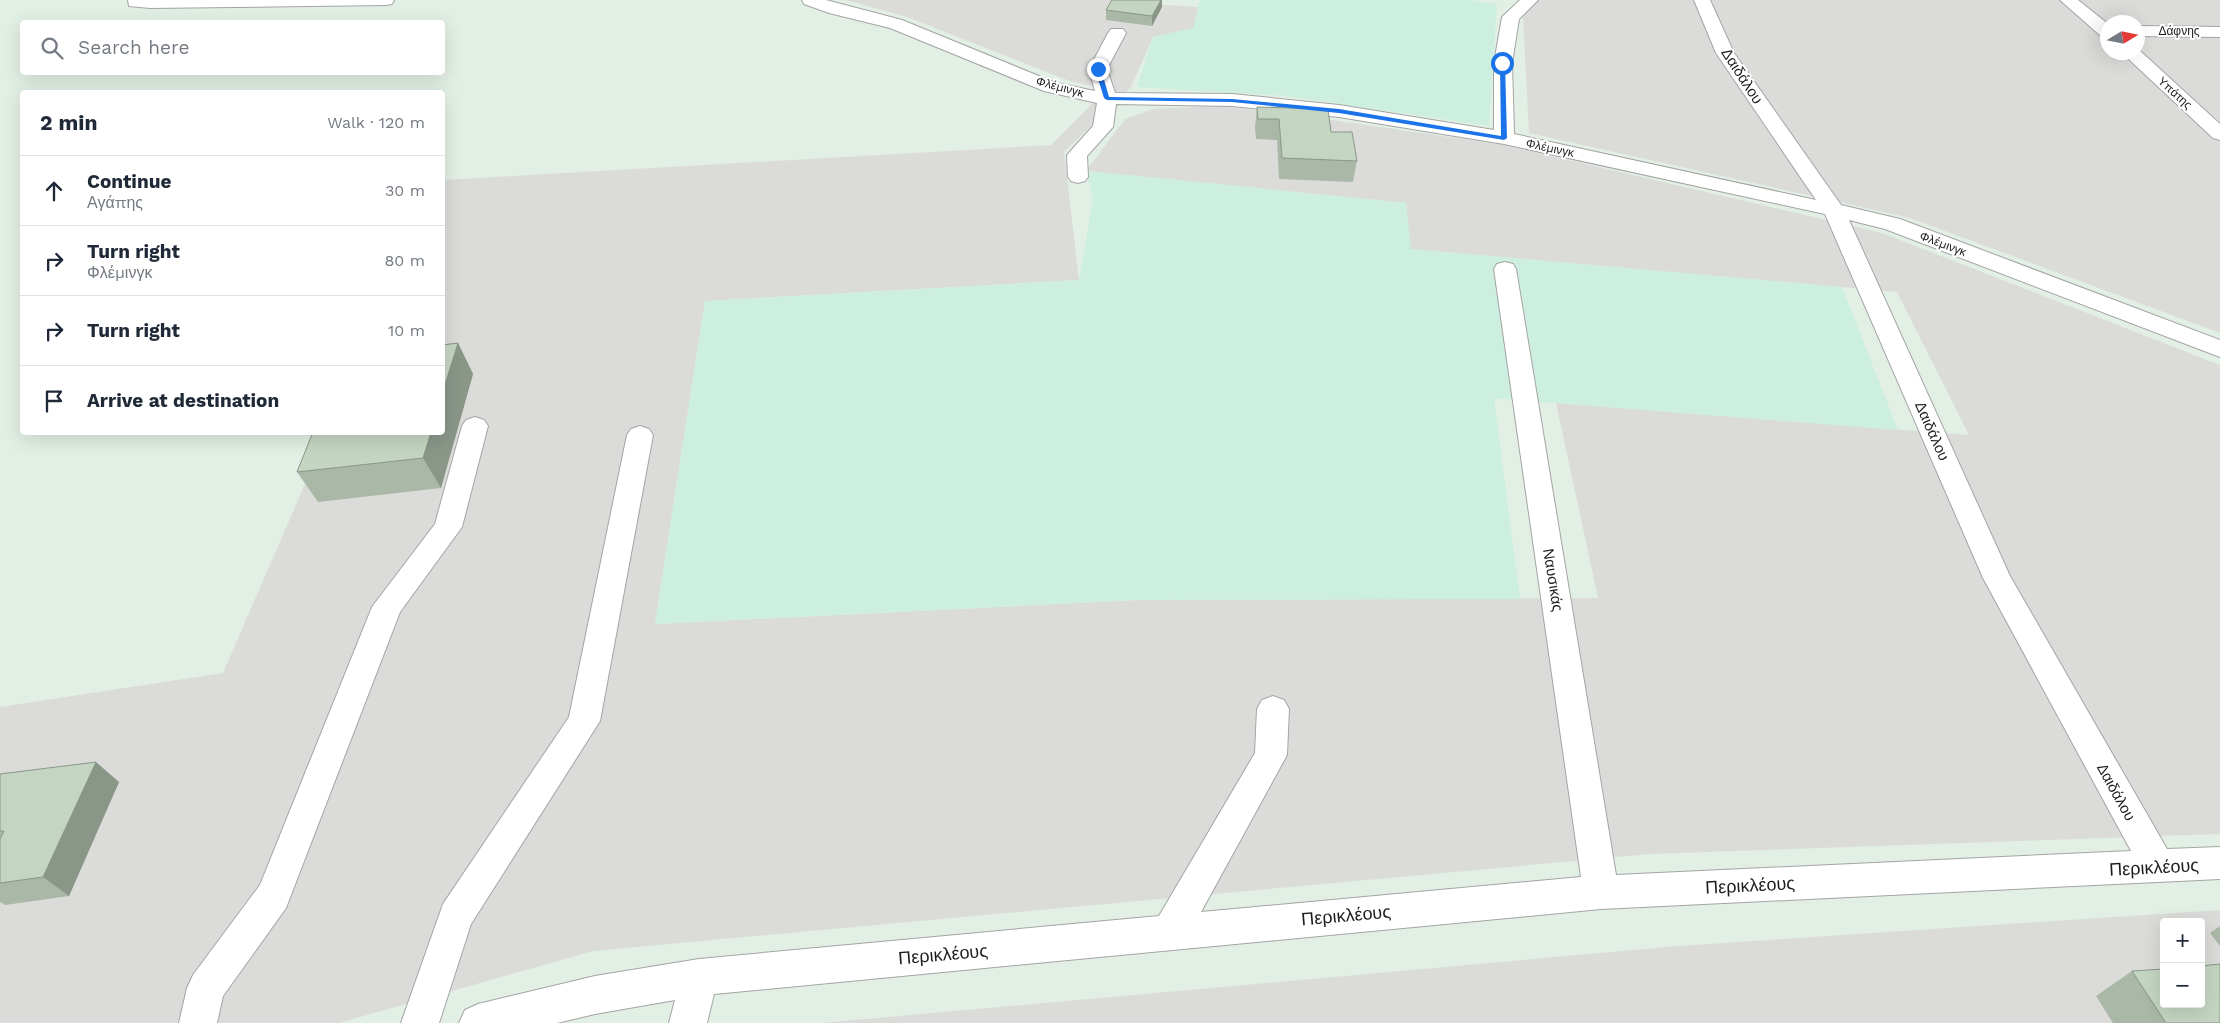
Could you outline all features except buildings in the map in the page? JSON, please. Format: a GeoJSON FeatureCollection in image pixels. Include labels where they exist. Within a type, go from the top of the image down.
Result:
{"type":"FeatureCollection","features":[{"type":"Feature","properties":{"kind":"street"},"geometry":{"type":"LineString","coordinates":[[136,1],[386,0]]}},
{"type":"Feature","properties":{"kind":"street","name":"Φλέμινγκ"},"geometry":{"type":"LineString","coordinates":[[810,0],[835,9],[896,24],[1051,87],[1107,98],[1232,100],[1329,110],[1504,138],[1892,224],[2220,348]]}},
{"type":"Feature","properties":{"kind":"street"},"geometry":{"type":"LineString","coordinates":[[1504,138],[1502,63],[1511,17],[1530,0]]}},
{"type":"Feature","properties":{"kind":"street","name":"Δαιδάλου"},"geometry":{"type":"LineString","coordinates":[[1702,0],[1726,53],[1834,210],[1997,578],[2158,867]]}},
{"type":"Feature","properties":{"kind":"street"},"geometry":{"type":"LineString","coordinates":[[2068,0],[2100,25]]}},
{"type":"Feature","properties":{"kind":"street","name":"Δάφνης"},"geometry":{"type":"LineString","coordinates":[[2145,31],[2220,32]]}},
{"type":"Feature","properties":{"kind":"street"},"geometry":{"type":"LineString","coordinates":[[1078,177],[1077,155],[1103,127],[1107,98],[1098,69],[1117,33]]}},
{"type":"Feature","properties":{"kind":"street","name":"Υπάτης"},"geometry":{"type":"LineString","coordinates":[[2139,60],[2220,134]]}},
{"type":"Feature","properties":{"kind":"street","name":"Ναυσικάς"},"geometry":{"type":"LineString","coordinates":[[1505,269],[1601,892]]}},
{"type":"Feature","properties":{"kind":"street"},"geometry":{"type":"LineString","coordinates":[[198,1023],[206,988],[273,896],[387,607],[448,527],[475,426]]}},
{"type":"Feature","properties":{"kind":"street"},"geometry":{"type":"LineString","coordinates":[[420,1023],[456,916],[584,721],[640,435]]}},
{"type":"Feature","properties":{"kind":"street"},"geometry":{"type":"LineString","coordinates":[[1170,932],[1271,756],[1274,709]]}},
{"type":"Feature","properties":{"kind":"street","name":"Περικλέους"},"geometry":{"type":"LineString","coordinates":[[478,1023],[595,996],[699,977],[1601,892],[2220,863]]}},
{"type":"Feature","properties":{"kind":"street"},"geometry":{"type":"LineString","coordinates":[[688,1023],[699,977]]}},
{"type":"Feature","properties":{"kind":"shaded area"},"geometry":{"type":"Polygon","coordinates":[[[846,0],[1138,0],[1138,3],[1198,7],[1194,28],[1153,37],[1131,87],[1064,152],[1079,280],[705,301],[655,624],[1137,600],[1598,598],[1556,403],[1969,435],[1897,292],[1410,249],[1406,203],[1086,171],[1125,119],[1153,109],[1219,106],[1291,114],[1504,145],[1882,233],[2220,365],[2220,834],[1650,854],[593,951],[339,1023],[0,1023],[0,707],[223,673],[326,435],[445,435],[445,180],[1051,145],[1106,90],[1067,80],[907,17],[846,0]]]}},
{"type":"Feature","properties":{"kind":"shaded area"},"geometry":{"type":"Polygon","coordinates":[[[1538,0],[2220,0],[2220,333],[1910,218],[1529,133],[1523,17],[1538,0]]]}},
{"type":"Feature","properties":{"kind":"shaded area"},"geometry":{"type":"Polygon","coordinates":[[[2220,910],[2220,1023],[821,1023],[1678,946],[2220,910]]]}},
{"type":"Feature","properties":{"kind":"green space"},"geometry":{"type":"Polygon","coordinates":[[[1200,0],[1471,0],[1497,4],[1489,126],[1286,96],[1137,87],[1153,37],[1193,28],[1200,0]]]}},
{"type":"Feature","properties":{"kind":"green space"},"geometry":{"type":"Polygon","coordinates":[[[1086,171],[1406,203],[1411,249],[1842,287],[1898,430],[1494,398],[1520,599],[1137,600],[655,624],[705,301],[1079,280],[1093,199],[1086,171]]]}},
{"type":"Feature","properties":{"kind":"route"},"geometry":{"type":"LineString","coordinates":[[1098,69],[1107,98],[1136,100],[1232,100],[1339,111],[1504,138],[1502,63]]}}]}
